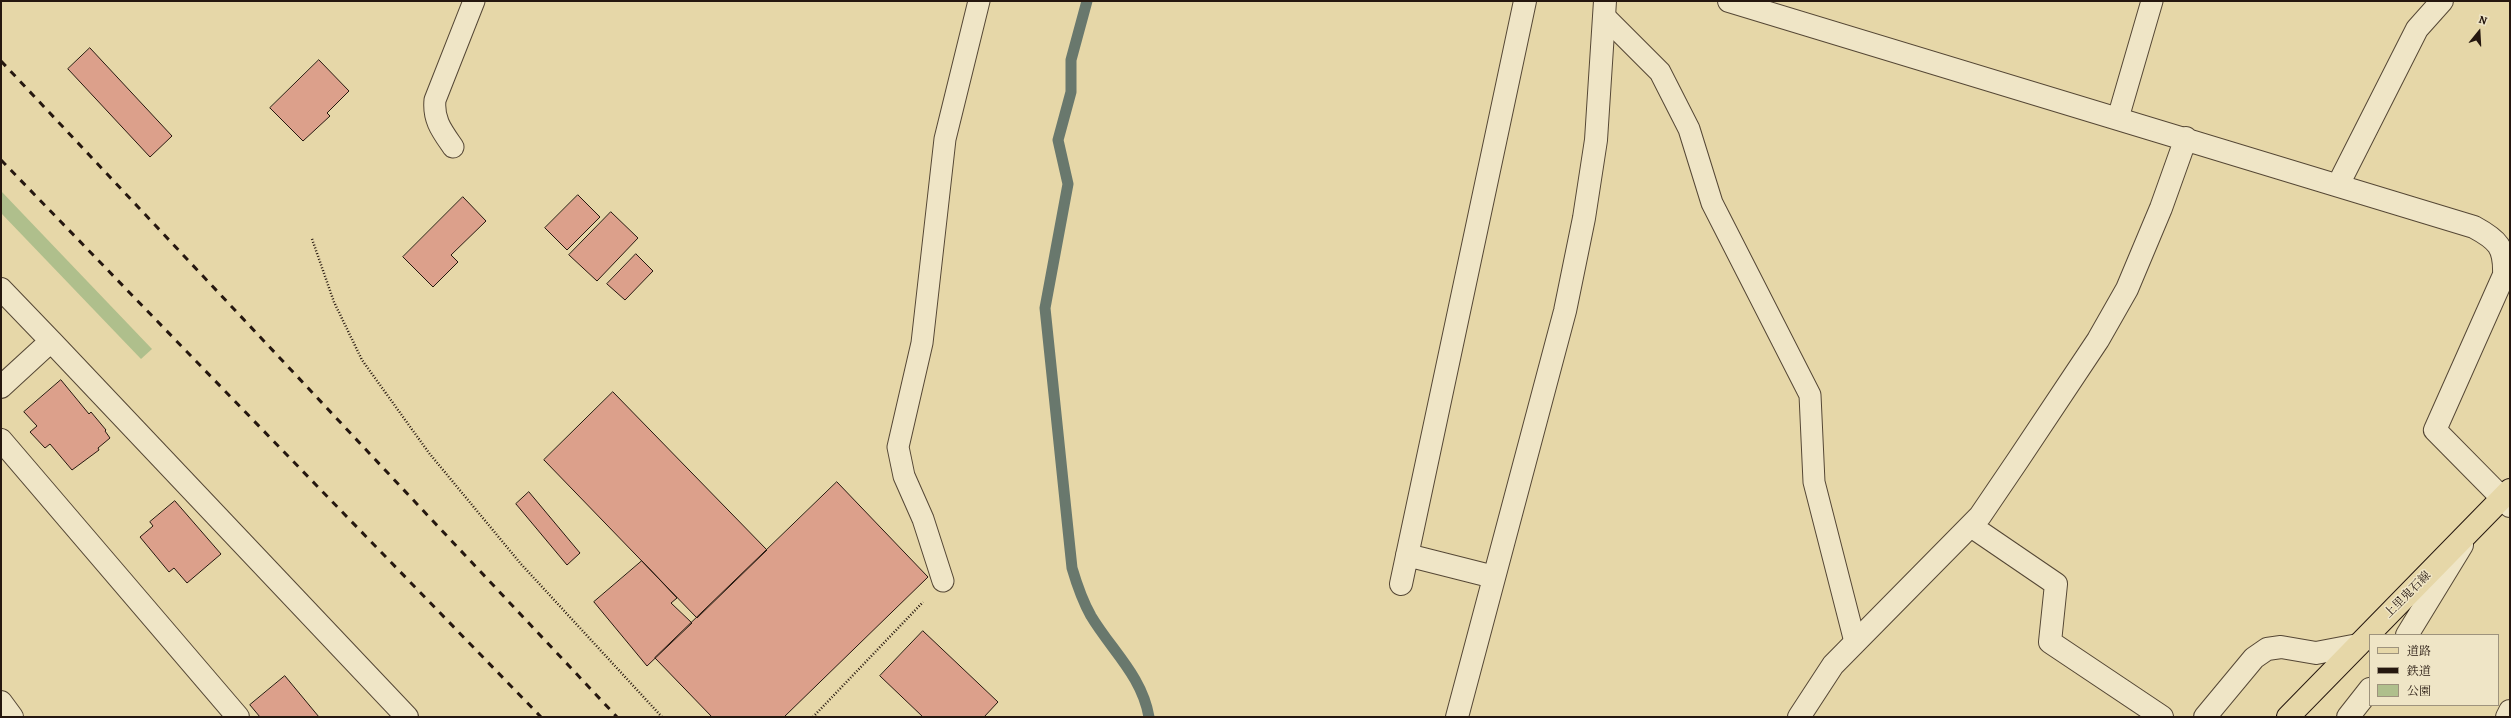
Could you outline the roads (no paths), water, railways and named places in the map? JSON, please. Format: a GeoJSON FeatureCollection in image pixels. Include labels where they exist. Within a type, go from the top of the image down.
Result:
{"type":"FeatureCollection","features":[{"type":"Feature","properties":{"kind":"main road","name":"上里鬼石線"},"geometry":{"type":"LineString","coordinates":[[2288,717],[2470,532],[2507,498]]}},
{"type":"Feature","properties":{"kind":"street"},"geometry":{"type":"LineString","coordinates":[[1401,584],[1525,1]]}},
{"type":"Feature","properties":{"kind":"street"},"geometry":{"type":"LineString","coordinates":[[1729,1],[2186,138],[2474,227],[2502,240],[2505,256],[2504,275],[2435,430],[2507,498]]}},
{"type":"Feature","properties":{"kind":"street"},"geometry":{"type":"LineString","coordinates":[[2338,186],[2417,29],[2442,1]]}},
{"type":"Feature","properties":{"kind":"street"},"geometry":{"type":"LineString","coordinates":[[1457,717],[1565,311],[1584,218],[1596,140],[1605,9]]}},
{"type":"Feature","properties":{"kind":"street"},"geometry":{"type":"LineString","coordinates":[[1799,717],[1833,666],[1971,526],[2098,340],[2127,289],[2161,208],[2186,138]]}},
{"type":"Feature","properties":{"kind":"street"},"geometry":{"type":"LineString","coordinates":[[1,289],[407,717]]}},
{"type":"Feature","properties":{"kind":"street"},"geometry":{"type":"LineString","coordinates":[[1,387],[51,341]]}},
{"type":"Feature","properties":{"kind":"street"},"geometry":{"type":"LineString","coordinates":[[1,440],[238,717]]}},
{"type":"Feature","properties":{"kind":"street"},"geometry":{"type":"LineString","coordinates":[[1971,526],[2056,584],[2050,642],[2162,717]]}},
{"type":"Feature","properties":{"kind":"street"},"geometry":{"type":"LineString","coordinates":[[2407,634],[2470,532]]}},
{"type":"Feature","properties":{"kind":"street"},"geometry":{"type":"LineString","coordinates":[[1407,555],[1494,577]]}},
{"type":"Feature","properties":{"kind":"street"},"geometry":{"type":"LineString","coordinates":[[2205,717],[2254,658],[2267,649],[2281,647],[2316,653],[2358,645]]}},
{"type":"Feature","properties":{"kind":"street"},"geometry":{"type":"LineString","coordinates":[[2348,717],[2369,690]]}},
{"type":"Feature","properties":{"kind":"street"},"geometry":{"type":"LineString","coordinates":[[1,702],[12,717]]}},
{"type":"Feature","properties":{"kind":"street"},"geometry":{"type":"LineString","coordinates":[[2507,717],[2510,711]]}},
{"type":"Feature","properties":{"kind":"lane"},"geometry":{"type":"LineString","coordinates":[[453,147],[438,125],[434,112],[435,100],[474,1]]}},
{"type":"Feature","properties":{"kind":"lane"},"geometry":{"type":"LineString","coordinates":[[943,581],[923,519],[904,476],[898,447],[922,343],[945,140],[979,1]]}},
{"type":"Feature","properties":{"kind":"lane"},"geometry":{"type":"LineString","coordinates":[[2118,118],[2152,1]]}},
{"type":"Feature","properties":{"kind":"lane"},"geometry":{"type":"LineString","coordinates":[[1605,9],[1660,72],[1689,129],[1712,203],[1810,395],[1814,482],[1855,642]]}},
{"type":"Feature","properties":{"kind":"waterway"},"geometry":{"type":"LineString","coordinates":[[1087,1],[1071,60],[1071,92],[1058,140],[1068,184],[1045,308],[1072,568],[1080,592],[1091,616],[1133,676],[1140,689],[1149,717]]}},
{"type":"Feature","properties":{"kind":"railway"},"geometry":{"type":"LineString","coordinates":[[1,61],[617,717]]}},
{"type":"Feature","properties":{"kind":"railway"},"geometry":{"type":"LineString","coordinates":[[1,160],[541,717]]}}]}
